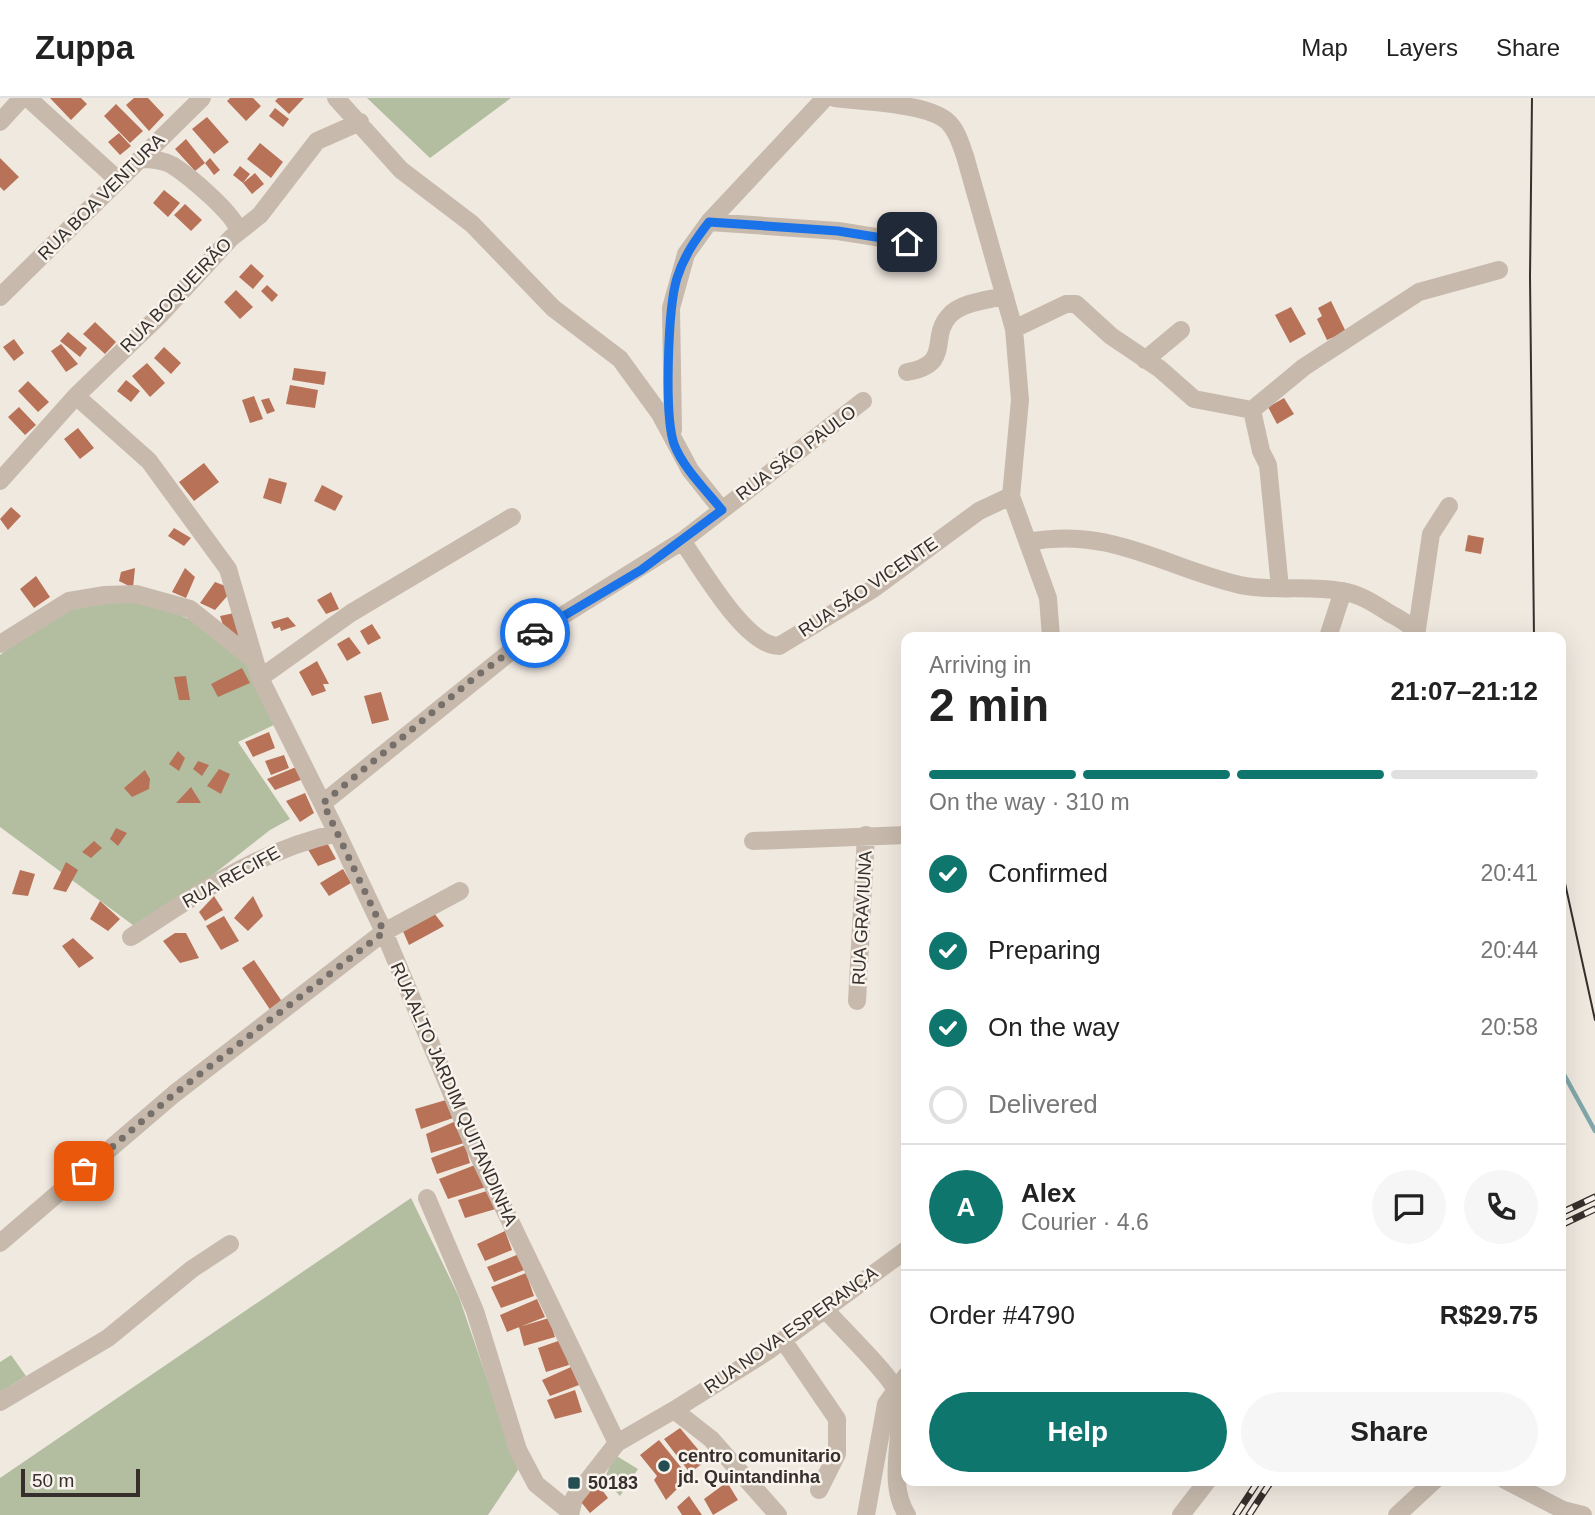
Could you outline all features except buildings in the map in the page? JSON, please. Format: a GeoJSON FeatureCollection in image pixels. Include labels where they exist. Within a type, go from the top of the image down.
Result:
{"type":"FeatureCollection","features":[{"type":"Feature","properties":{"kind":"street"},"geometry":{"type":"LineString","coordinates":[[0,122],[22,98]]}},
{"type":"Feature","properties":{"kind":"street"},"geometry":{"type":"LineString","coordinates":[[28,98],[118,180]]}},
{"type":"Feature","properties":{"kind":"street","name":"RUA BOA VENTURA"},"geometry":{"type":"LineString","coordinates":[[0,297],[202,98]]}},
{"type":"Feature","properties":{"kind":"street"},"geometry":{"type":"LineString","coordinates":[[336,98],[401,170],[472,224],[553,308],[620,359],[655,407],[690,470],[722,510]]}},
{"type":"Feature","properties":{"kind":"street"},"geometry":{"type":"LineString","coordinates":[[674,444],[670,401],[671,308],[686,254],[709,222],[825,98]]}},
{"type":"Feature","properties":{"kind":"street"},"geometry":{"type":"LineString","coordinates":[[835,98],[921,110],[948,122],[965,156],[1014,329],[1020,400],[1011,496],[1048,598],[1051,632]]}},
{"type":"Feature","properties":{"kind":"street","name":"RUA BOQUEIRÃO"},"geometry":{"type":"LineString","coordinates":[[0,481],[76,396],[161,314],[237,232],[260,215],[317,141],[360,122]]}},
{"type":"Feature","properties":{"kind":"street"},"geometry":{"type":"LineString","coordinates":[[140,159],[163,161],[180,170],[234,219],[237,232]]}},
{"type":"Feature","properties":{"kind":"street"},"geometry":{"type":"LineString","coordinates":[[709,222],[838,231],[907,242]]}},
{"type":"Feature","properties":{"kind":"street"},"geometry":{"type":"LineString","coordinates":[[1252,410],[1304,367],[1419,292],[1499,270]]}},
{"type":"Feature","properties":{"kind":"street"},"geometry":{"type":"LineString","coordinates":[[907,372],[922,369],[934,361],[948,317],[964,307],[1005,296]]}},
{"type":"Feature","properties":{"kind":"street"},"geometry":{"type":"LineString","coordinates":[[1014,329],[1070,302],[1081,307],[1111,336],[1194,399],[1252,410]]}},
{"type":"Feature","properties":{"kind":"street"},"geometry":{"type":"LineString","coordinates":[[1145,360],[1181,330]]}},
{"type":"Feature","properties":{"kind":"street","name":"RUA ALTO JARDIM QUITANDINHA"},"geometry":{"type":"LineString","coordinates":[[76,396],[149,461],[185,513],[221,557],[241,607],[260,678],[338,833],[384,932],[472,1142],[617,1443]]}},
{"type":"Feature","properties":{"kind":"street","name":"RUA SÃO PAULO"},"geometry":{"type":"LineString","coordinates":[[323,803],[530,636],[682,541],[863,401]]}},
{"type":"Feature","properties":{"kind":"street"},"geometry":{"type":"LineString","coordinates":[[1252,410],[1261,452],[1269,471],[1280,588]]}},
{"type":"Feature","properties":{"kind":"street","name":"RUA SÃO VICENTE"},"geometry":{"type":"LineString","coordinates":[[682,541],[751,633],[767,644],[779,646],[873,589],[979,511],[1011,496]]}},
{"type":"Feature","properties":{"kind":"street"},"geometry":{"type":"LineString","coordinates":[[1418,632],[1430,534],[1449,506]]}},
{"type":"Feature","properties":{"kind":"street"},"geometry":{"type":"LineString","coordinates":[[260,678],[351,613],[512,517]]}},
{"type":"Feature","properties":{"kind":"street"},"geometry":{"type":"LineString","coordinates":[[1028,542],[1069,537],[1092,539],[1141,550],[1223,580],[1280,588],[1343,591],[1396,617],[1414,632]]}},
{"type":"Feature","properties":{"kind":"street"},"geometry":{"type":"LineString","coordinates":[[1330,632],[1343,591]]}},
{"type":"Feature","properties":{"kind":"street"},"geometry":{"type":"LineString","coordinates":[[0,644],[69,601],[105,594],[136,594],[190,608],[253,659]]}},
{"type":"Feature","properties":{"kind":"street","name":"RUA RECIFE"},"geometry":{"type":"LineString","coordinates":[[131,937],[256,860],[282,847],[338,833]]}},
{"type":"Feature","properties":{"kind":"street","name":"RUA GRAVIUNA"},"geometry":{"type":"LineString","coordinates":[[858,1001],[866,835]]}},
{"type":"Feature","properties":{"kind":"street"},"geometry":{"type":"LineString","coordinates":[[753,841],[901,835]]}},
{"type":"Feature","properties":{"kind":"street"},"geometry":{"type":"LineString","coordinates":[[0,1243],[174,1094],[384,932],[460,891]]}},
{"type":"Feature","properties":{"kind":"street"},"geometry":{"type":"LineString","coordinates":[[427,1198],[475,1311],[518,1450],[536,1483],[570,1513]]}},
{"type":"Feature","properties":{"kind":"street"},"geometry":{"type":"LineString","coordinates":[[0,1402],[108,1338],[202,1261],[230,1244]]}},
{"type":"Feature","properties":{"kind":"street","name":"RUA NOVA ESPERANÇA"},"geometry":{"type":"LineString","coordinates":[[617,1443],[783,1340],[901,1254]]}},
{"type":"Feature","properties":{"kind":"street"},"geometry":{"type":"LineString","coordinates":[[825,1309],[901,1382]]}},
{"type":"Feature","properties":{"kind":"street"},"geometry":{"type":"LineString","coordinates":[[783,1340],[837,1419],[837,1454],[819,1490]]}},
{"type":"Feature","properties":{"kind":"street"},"geometry":{"type":"LineString","coordinates":[[866,1515],[882,1418],[901,1382]]}},
{"type":"Feature","properties":{"kind":"street"},"geometry":{"type":"LineString","coordinates":[[901,1382],[898,1488],[907,1515]]}},
{"type":"Feature","properties":{"kind":"street"},"geometry":{"type":"LineString","coordinates":[[674,1410],[711,1439],[778,1515]]}},
{"type":"Feature","properties":{"kind":"street"},"geometry":{"type":"LineString","coordinates":[[570,1513],[573,1498],[617,1443]]}},
{"type":"Feature","properties":{"kind":"street"},"geometry":{"type":"LineString","coordinates":[[1181,1515],[1203,1486]]}},
{"type":"Feature","properties":{"kind":"street"},"geometry":{"type":"LineString","coordinates":[[1397,1515],[1428,1486]]}},
{"type":"Feature","properties":{"kind":"street"},"geometry":{"type":"LineString","coordinates":[[1517,1486],[1563,1510],[1583,1515]]}},
{"type":"Feature","properties":{"kind":"green space"},"geometry":{"type":"Polygon","coordinates":[[[367,98],[511,98],[430,158],[367,98]]]}},
{"type":"Feature","properties":{"kind":"green space"},"geometry":{"type":"Polygon","coordinates":[[[139,596],[206,627],[244,658],[278,723],[238,742],[290,819],[270,830],[141,931],[0,827],[0,655],[72,602],[139,596]]]}},
{"type":"Feature","properties":{"kind":"green space"},"geometry":{"type":"Polygon","coordinates":[[[411,1198],[459,1297],[518,1470],[488,1515],[0,1515],[0,1478],[411,1198]]]}},
{"type":"Feature","properties":{"kind":"green space"},"geometry":{"type":"Polygon","coordinates":[[[11,1355],[26,1376],[0,1392],[0,1362],[11,1355]]]}},
{"type":"Feature","properties":{"kind":"green space"},"geometry":{"type":"Polygon","coordinates":[[[615,1455],[638,1469],[620,1496],[604,1479],[615,1455]]]}},
{"type":"Feature","properties":{"kind":"waterway"},"geometry":{"type":"LineString","coordinates":[[1566,1078],[1595,1131]]}},
{"type":"Feature","properties":{"kind":"tram line"},"geometry":{"type":"LineString","coordinates":[[1532,98],[1530,277],[1534,632]]}},
{"type":"Feature","properties":{"kind":"tram line"},"geometry":{"type":"LineString","coordinates":[[1566,888],[1595,1020]]}},
{"type":"Feature","properties":{"kind":"railway"},"geometry":{"type":"LineString","coordinates":[[1566,1211],[1595,1197]]}},
{"type":"Feature","properties":{"kind":"railway"},"geometry":{"type":"LineString","coordinates":[[1566,1223],[1595,1209]]}},
{"type":"Feature","properties":{"kind":"railway"},"geometry":{"type":"LineString","coordinates":[[1236,1515],[1255,1486]]}},
{"type":"Feature","properties":{"kind":"railway"},"geometry":{"type":"LineString","coordinates":[[1249,1515],[1268,1486]]}},
{"type":"Feature","properties":{"kind":"way so far"},"geometry":{"type":"LineString","coordinates":[[84,1171],[174,1094],[384,932],[323,803],[474,678],[535,633]]}},
{"type":"Feature","properties":{"kind":"place","name":"centro comunitario jd. Quintandinha"},"geometry":{"type":"Point","coordinates":[664,1466]}},
{"type":"Feature","properties":{"kind":"place","name":"50183"},"geometry":{"type":"Point","coordinates":[574,1483]}},
{"type":"Feature","properties":{"kind":"route"},"geometry":{"type":"LineString","coordinates":[[535,633],[641,570],[722,510],[690,470],[674,444],[670,401],[671,308],[676,280],[686,254],[709,222],[838,231],[907,242]]}}]}
